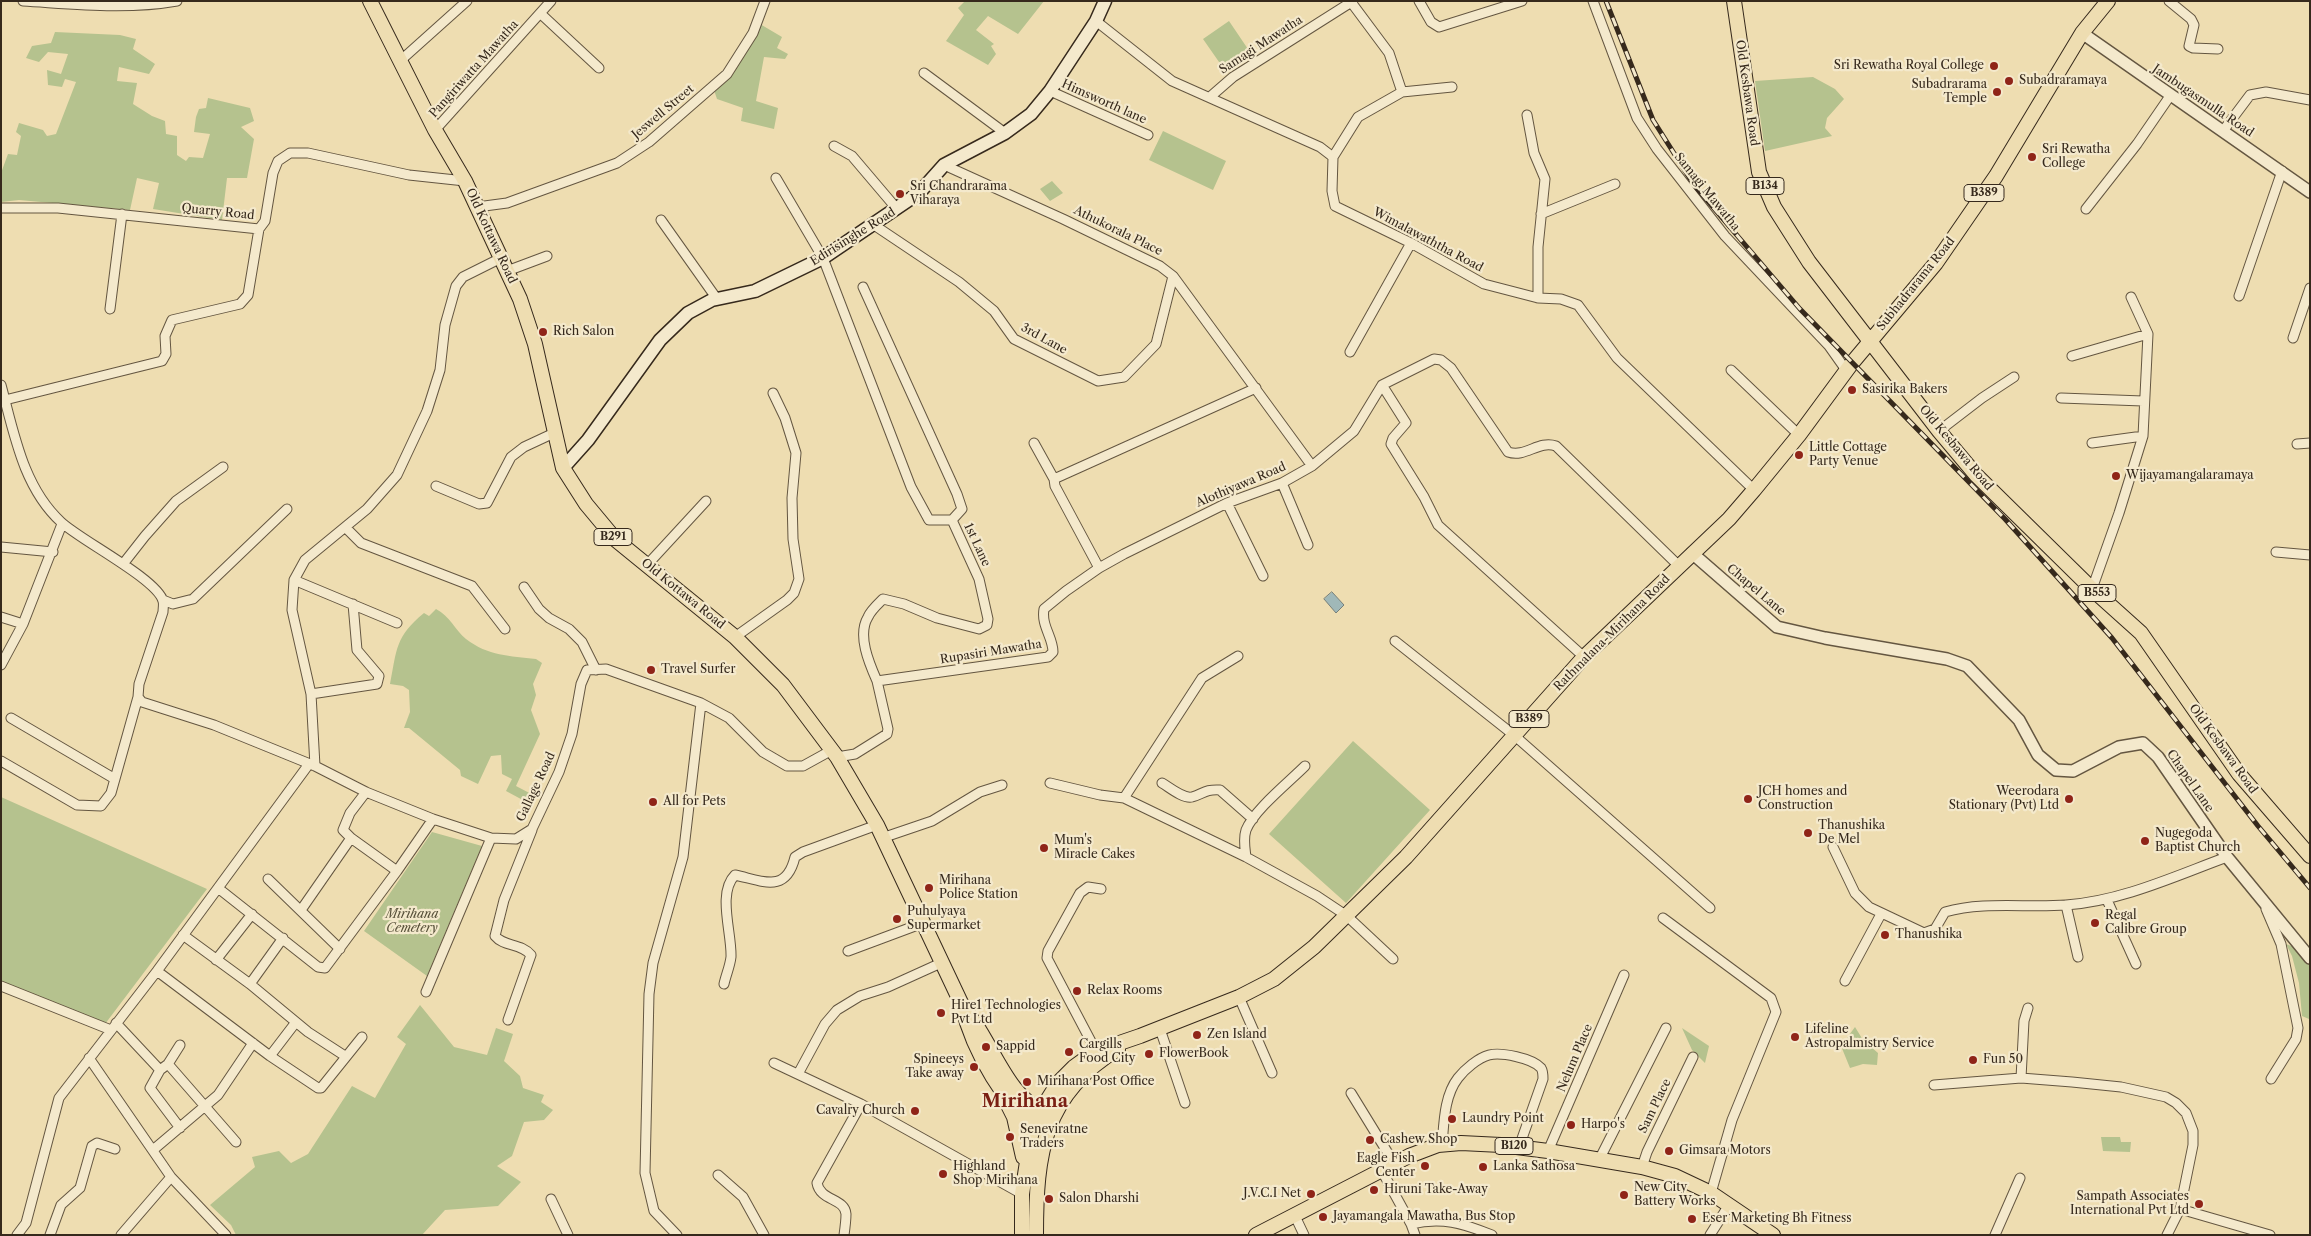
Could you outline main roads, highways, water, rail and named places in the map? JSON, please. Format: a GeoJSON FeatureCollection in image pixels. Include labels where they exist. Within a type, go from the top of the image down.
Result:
{"type":"FeatureCollection","features":[{"type":"Feature","properties":{"kind":"main road","name":"Old Kottawa Road"},"geometry":{"type":"LineString","coordinates":[[370,1],[435,130],[465,181],[520,299],[535,344],[563,468],[586,504],[616,540],[735,637],[783,685],[835,754],[880,831],[962,1006],[967,1029],[1001,1090],[1043,1120]]}},
{"type":"Feature","properties":{"kind":"main road","name":"Edirisinghe Road"},"geometry":{"type":"LineString","coordinates":[[563,468],[588,440],[660,340],[688,313],[718,299],[755,291],[823,258],[918,193],[944,165],[1005,133],[1031,114],[1050,92],[1096,21],[1104,1]]}},
{"type":"Feature","properties":{"kind":"main road","name":"Old Kesbawa Road"},"geometry":{"type":"LineString","coordinates":[[1734,1],[1759,172],[1774,207],[1809,262],[1939,431],[1976,475],[2092,589],[2141,633],[2239,774],[2310,856]]}},
{"type":"Feature","properties":{"kind":"main road","name":"Subhadrarama Road"},"geometry":{"type":"LineString","coordinates":[[1870,341],[1936,263],[1996,176],[2082,33],[2108,1]]}},
{"type":"Feature","properties":{"kind":"main road","name":"Rathmalana-Mirihana Road"},"geometry":{"type":"LineString","coordinates":[[1043,1120],[1058,1083],[1074,1067],[1096,1051],[1160,1029],[1239,997],[1274,979],[1347,916],[1406,857],[1584,657],[1728,520],[1799,435],[1846,370],[1870,341]]}},
{"type":"Feature","properties":{"kind":"main road","name":"Old Kottawa Road"},"geometry":{"type":"LineString","coordinates":[[962,1006],[978,1024],[998,1063],[1015,1089],[1043,1120]]}},
{"type":"Feature","properties":{"kind":"main road","name":"Rathmalana-Mirihana Road"},"geometry":{"type":"LineString","coordinates":[[1043,1120],[1075,1082],[1095,1064],[1140,1036]]}},
{"type":"Feature","properties":{"kind":"main road"},"geometry":{"type":"LineString","coordinates":[[1001,1090],[1014,1117],[1025,1170]]}},
{"type":"Feature","properties":{"kind":"main road"},"geometry":{"type":"LineString","coordinates":[[1022,1235],[1022,1194],[1025,1170],[1043,1120]]}},
{"type":"Feature","properties":{"kind":"main road"},"geometry":{"type":"LineString","coordinates":[[1036,1235],[1038,1176],[1043,1120]]}},
{"type":"Feature","properties":{"kind":"main road","name":"B120"},"geometry":{"type":"LineString","coordinates":[[1256,1235],[1394,1163],[1425,1150],[1442,1145],[1461,1143],[1548,1151],[1642,1167],[1675,1176],[1711,1193],[1773,1235]]}},
{"type":"Feature","properties":{"kind":"water"},"geometry":{"type":"Polygon","coordinates":[[[1332,592],[1344,605],[1336,613],[1324,599],[1332,592]]]}},
{"type":"Feature","properties":{"kind":"railway"},"geometry":{"type":"LineString","coordinates":[[1606,1],[1653,120],[1694,185],[1800,309],[2005,519],[2112,638],[2258,826],[2310,888]]}},
{"type":"Feature","properties":{"kind":"place","name":"Sri Rewatha Royal College"},"geometry":{"type":"Point","coordinates":[1994,66]}},
{"type":"Feature","properties":{"kind":"place","name":"Subadraramaya"},"geometry":{"type":"Point","coordinates":[2009,81]}},
{"type":"Feature","properties":{"kind":"place","name":"Subadrarama Temple"},"geometry":{"type":"Point","coordinates":[1997,92]}},
{"type":"Feature","properties":{"kind":"place","name":"Sri Rewatha College"},"geometry":{"type":"Point","coordinates":[2032,157]}},
{"type":"Feature","properties":{"kind":"place","name":"Sri Chandrarama Viharaya"},"geometry":{"type":"Point","coordinates":[900,194]}},
{"type":"Feature","properties":{"kind":"place","name":"Rich Salon"},"geometry":{"type":"Point","coordinates":[543,332]}},
{"type":"Feature","properties":{"kind":"place","name":"Sasirika Bakers"},"geometry":{"type":"Point","coordinates":[1852,390]}},
{"type":"Feature","properties":{"kind":"place","name":"Little Cottage Party Venue"},"geometry":{"type":"Point","coordinates":[1799,455]}},
{"type":"Feature","properties":{"kind":"place","name":"Wijayamangalaramaya"},"geometry":{"type":"Point","coordinates":[2116,476]}},
{"type":"Feature","properties":{"kind":"place","name":"Travel Surfer"},"geometry":{"type":"Point","coordinates":[651,670]}},
{"type":"Feature","properties":{"kind":"place","name":"JCH homes and Construction"},"geometry":{"type":"Point","coordinates":[1748,799]}},
{"type":"Feature","properties":{"kind":"place","name":"Weerodara Stationary (Pvt) Ltd"},"geometry":{"type":"Point","coordinates":[2069,799]}},
{"type":"Feature","properties":{"kind":"place","name":"All for Pets"},"geometry":{"type":"Point","coordinates":[653,802]}},
{"type":"Feature","properties":{"kind":"place","name":"Thanushika De Mel"},"geometry":{"type":"Point","coordinates":[1808,833]}},
{"type":"Feature","properties":{"kind":"place","name":"Nugegoda Baptist Church"},"geometry":{"type":"Point","coordinates":[2145,841]}},
{"type":"Feature","properties":{"kind":"place","name":"Mum's Miracle Cakes"},"geometry":{"type":"Point","coordinates":[1044,848]}},
{"type":"Feature","properties":{"kind":"place","name":"Mirihana Police Station"},"geometry":{"type":"Point","coordinates":[929,888]}},
{"type":"Feature","properties":{"kind":"place","name":"Puhulyaya Supermarket"},"geometry":{"type":"Point","coordinates":[897,919]}},
{"type":"Feature","properties":{"kind":"place","name":"Regal Calibre Group"},"geometry":{"type":"Point","coordinates":[2095,923]}},
{"type":"Feature","properties":{"kind":"place","name":"Thanushika"},"geometry":{"type":"Point","coordinates":[1885,935]}},
{"type":"Feature","properties":{"kind":"place","name":"Relax Rooms"},"geometry":{"type":"Point","coordinates":[1077,991]}},
{"type":"Feature","properties":{"kind":"place","name":"Hire1 Technologies Pvt Ltd"},"geometry":{"type":"Point","coordinates":[941,1013]}},
{"type":"Feature","properties":{"kind":"place","name":"Zen Island"},"geometry":{"type":"Point","coordinates":[1197,1035]}},
{"type":"Feature","properties":{"kind":"place","name":"Lifeline Astropalmistry Service"},"geometry":{"type":"Point","coordinates":[1795,1037]}},
{"type":"Feature","properties":{"kind":"place","name":"Sappid"},"geometry":{"type":"Point","coordinates":[986,1047]}},
{"type":"Feature","properties":{"kind":"place","name":"Cargills Food City"},"geometry":{"type":"Point","coordinates":[1069,1052]}},
{"type":"Feature","properties":{"kind":"place","name":"FlowerBook"},"geometry":{"type":"Point","coordinates":[1149,1054]}},
{"type":"Feature","properties":{"kind":"place","name":"Fun 50"},"geometry":{"type":"Point","coordinates":[1973,1060]}},
{"type":"Feature","properties":{"kind":"place","name":"Spineeys Take away"},"geometry":{"type":"Point","coordinates":[974,1067]}},
{"type":"Feature","properties":{"kind":"place","name":"Mirihana Post Office"},"geometry":{"type":"Point","coordinates":[1027,1082]}},
{"type":"Feature","properties":{"kind":"place","name":"Cavalry Church"},"geometry":{"type":"Point","coordinates":[915,1111]}},
{"type":"Feature","properties":{"kind":"place","name":"Laundry Point"},"geometry":{"type":"Point","coordinates":[1452,1119]}},
{"type":"Feature","properties":{"kind":"place","name":"Harpo's"},"geometry":{"type":"Point","coordinates":[1571,1125]}},
{"type":"Feature","properties":{"kind":"place","name":"Seneviratne Traders"},"geometry":{"type":"Point","coordinates":[1010,1137]}},
{"type":"Feature","properties":{"kind":"place","name":"Cashew Shop"},"geometry":{"type":"Point","coordinates":[1370,1140]}},
{"type":"Feature","properties":{"kind":"place","name":"Gimsara Motors"},"geometry":{"type":"Point","coordinates":[1669,1151]}},
{"type":"Feature","properties":{"kind":"place","name":"Eagle Fish Center"},"geometry":{"type":"Point","coordinates":[1425,1166]}},
{"type":"Feature","properties":{"kind":"place","name":"Lanka Sathosa"},"geometry":{"type":"Point","coordinates":[1483,1167]}},
{"type":"Feature","properties":{"kind":"place","name":"Highland Shop Mirihana"},"geometry":{"type":"Point","coordinates":[943,1174]}},
{"type":"Feature","properties":{"kind":"place","name":"Hiruni Take-Away"},"geometry":{"type":"Point","coordinates":[1374,1190]}},
{"type":"Feature","properties":{"kind":"place","name":"J.V.C.I Net"},"geometry":{"type":"Point","coordinates":[1311,1194]}},
{"type":"Feature","properties":{"kind":"place","name":"New City Battery Works"},"geometry":{"type":"Point","coordinates":[1624,1195]}},
{"type":"Feature","properties":{"kind":"place","name":"Salon Dharshi"},"geometry":{"type":"Point","coordinates":[1049,1199]}},
{"type":"Feature","properties":{"kind":"place","name":"Sampath Associates International Pvt Ltd"},"geometry":{"type":"Point","coordinates":[2199,1204]}},
{"type":"Feature","properties":{"kind":"place","name":"Jayamangala Mawatha, Bus Stop"},"geometry":{"type":"Point","coordinates":[1323,1217]}},
{"type":"Feature","properties":{"kind":"place","name":"Eser Marketing Bh Fitness"},"geometry":{"type":"Point","coordinates":[1692,1219]}},
{"type":"Feature","properties":{"kind":"district","name":"Mirihana"},"geometry":{"type":"Point","coordinates":[1025,1102]}},
{"type":"Feature","properties":{"kind":"park label","name":"Mirihana Cemetery"},"geometry":{"type":"Point","coordinates":[412,922]}}]}
